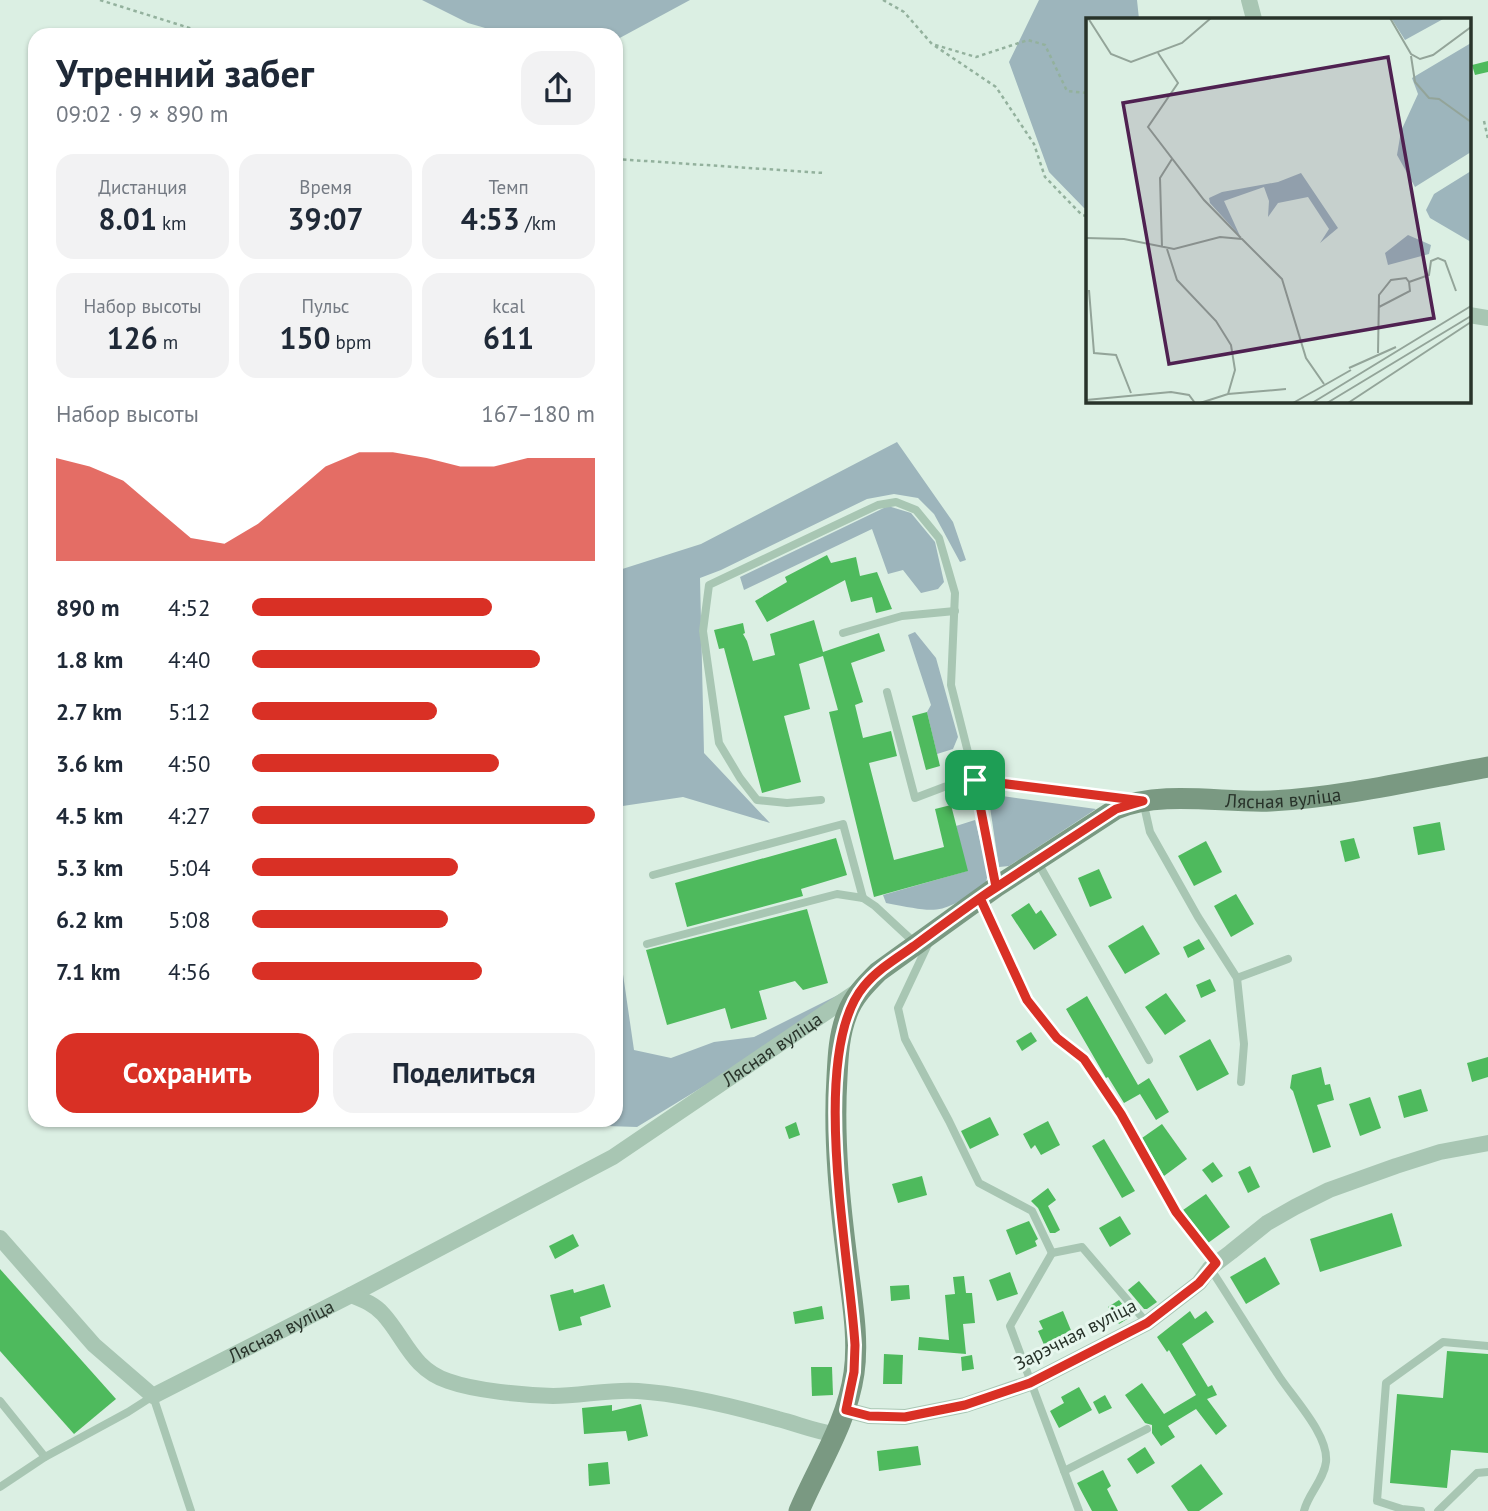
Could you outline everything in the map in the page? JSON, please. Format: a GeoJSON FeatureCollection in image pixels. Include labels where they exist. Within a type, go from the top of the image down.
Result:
{"type":"FeatureCollection","features":[{"type":"Feature","properties":{"kind":"main road","name":"Лясная вуліца"},"geometry":{"type":"LineString","coordinates":[[863,986],[878,972],[988,892],[1116,809],[1143,801],[1269,801],[1302,798],[1363,790],[1488,767]]}},
{"type":"Feature","properties":{"kind":"main road"},"geometry":{"type":"LineString","coordinates":[[799,1511],[846,1410],[854,1372],[855,1345],[839,1182],[835,1105],[842,1031],[847,1014],[863,986]]}},
{"type":"Feature","properties":{"kind":"street"},"geometry":{"type":"LineString","coordinates":[[1249,0],[1254,18]]}},
{"type":"Feature","properties":{"kind":"street"},"geometry":{"type":"LineString","coordinates":[[1470,315],[1488,318]]}},
{"type":"Feature","properties":{"kind":"street","name":"Лясная вуліца"},"geometry":{"type":"LineString","coordinates":[[153,1396],[613,1157],[863,986]]}},
{"type":"Feature","properties":{"kind":"street","name":"Зарэчная вуліца"},"geometry":{"type":"LineString","coordinates":[[846,1410],[869,1416],[905,1417],[965,1405],[1030,1383],[1147,1323],[1199,1283],[1213,1266],[1267,1223],[1329,1190],[1440,1152],[1488,1143]]}},
{"type":"Feature","properties":{"kind":"street"},"geometry":{"type":"LineString","coordinates":[[0,1238],[94,1345],[153,1396]]}},
{"type":"Feature","properties":{"kind":"street"},"geometry":{"type":"LineString","coordinates":[[351,1295],[373,1304],[384,1314],[409,1354],[427,1370],[447,1381],[503,1392],[553,1396],[637,1391],[780,1419],[814,1431],[834,1434]]}},
{"type":"Feature","properties":{"kind":"lane"},"geometry":{"type":"LineString","coordinates":[[821,800],[786,803],[757,800],[719,743],[703,631],[709,585],[878,505],[896,502],[916,510],[939,538],[955,593],[951,685],[975,780],[988,892],[1027,1000],[1057,1038],[1084,1059],[1121,1114],[1176,1212],[1213,1266],[1277,1374],[1313,1424],[1325,1452],[1326,1462],[1304,1511]]}},
{"type":"Feature","properties":{"kind":"lane"},"geometry":{"type":"LineString","coordinates":[[843,633],[901,616],[955,611]]}},
{"type":"Feature","properties":{"kind":"lane"},"geometry":{"type":"LineString","coordinates":[[887,692],[915,798],[944,787],[975,780],[1143,801],[1150,832],[1198,917],[1237,978],[1244,1044],[1241,1082]]}},
{"type":"Feature","properties":{"kind":"lane"},"geometry":{"type":"LineString","coordinates":[[653,875],[843,824],[863,898]]}},
{"type":"Feature","properties":{"kind":"lane"},"geometry":{"type":"LineString","coordinates":[[1037,861],[1149,1060]]}},
{"type":"Feature","properties":{"kind":"lane"},"geometry":{"type":"LineString","coordinates":[[647,944],[836,894],[863,898],[875,905],[916,944]]}},
{"type":"Feature","properties":{"kind":"lane"},"geometry":{"type":"LineString","coordinates":[[934,931],[898,1009],[905,1039],[979,1183],[1032,1211],[1052,1253]]}},
{"type":"Feature","properties":{"kind":"lane"},"geometry":{"type":"LineString","coordinates":[[1237,978],[1287,959]]}},
{"type":"Feature","properties":{"kind":"lane"},"geometry":{"type":"LineString","coordinates":[[1079,1511],[1010,1326],[1052,1253],[1082,1247],[1147,1323]]}},
{"type":"Feature","properties":{"kind":"lane"},"geometry":{"type":"LineString","coordinates":[[1421,1511],[1402,1509],[1377,1501],[1386,1383],[1443,1342],[1488,1346]]}},
{"type":"Feature","properties":{"kind":"lane"},"geometry":{"type":"LineString","coordinates":[[0,1487],[45,1457],[153,1396],[191,1511]]}},
{"type":"Feature","properties":{"kind":"lane"},"geometry":{"type":"LineString","coordinates":[[0,1401],[45,1457]]}},
{"type":"Feature","properties":{"kind":"lane"},"geometry":{"type":"LineString","coordinates":[[1064,1471],[1147,1429]]}},
{"type":"Feature","properties":{"kind":"lane"},"geometry":{"type":"LineString","coordinates":[[1438,1511],[1477,1473],[1488,1472]]}},
{"type":"Feature","properties":{"kind":"path"},"geometry":{"type":"LineString","coordinates":[[100,0],[190,28]]}},
{"type":"Feature","properties":{"kind":"path"},"geometry":{"type":"LineString","coordinates":[[883,0],[904,12],[932,44],[996,87],[1034,144],[1045,177],[1082,215],[1086,216]]}},
{"type":"Feature","properties":{"kind":"path"},"geometry":{"type":"LineString","coordinates":[[932,44],[976,57],[1028,40],[1037,42],[1045,45],[1067,91],[1086,93]]}},
{"type":"Feature","properties":{"kind":"path"},"geometry":{"type":"LineString","coordinates":[[1484,121],[1488,139]]}},
{"type":"Feature","properties":{"kind":"path"},"geometry":{"type":"LineString","coordinates":[[623,159],[824,173]]}},
{"type":"Feature","properties":{"kind":"shaded area"},"geometry":{"type":"Polygon","coordinates":[[[422,0],[690,0],[623,36],[623,28],[485,28],[468,23],[422,0]]]}},
{"type":"Feature","properties":{"kind":"shaded area"},"geometry":{"type":"Polygon","coordinates":[[[1039,0],[1137,0],[1139,18],[1086,18],[1086,208],[1049,172],[1009,62],[1039,0]]]}},
{"type":"Feature","properties":{"kind":"shaded area"},"geometry":{"type":"Polygon","coordinates":[[[897,442],[953,522],[966,560],[960,562],[934,514],[918,498],[894,494],[867,499],[700,578],[704,753],[770,823],[683,797],[623,806],[623,569],[701,544],[897,442]]]}},
{"type":"Feature","properties":{"kind":"shaded area"},"geometry":{"type":"Polygon","coordinates":[[[888,506],[911,513],[935,542],[944,582],[938,589],[921,593],[903,570],[888,574],[872,529],[744,590],[740,577],[888,506]]]}},
{"type":"Feature","properties":{"kind":"shaded area"},"geometry":{"type":"Polygon","coordinates":[[[915,632],[936,658],[958,737],[953,749],[937,754],[927,712],[931,705],[908,635],[915,632]]]}},
{"type":"Feature","properties":{"kind":"shaded area"},"geometry":{"type":"Polygon","coordinates":[[[988,794],[1096,809],[1009,866],[999,867],[988,794]]]}},
{"type":"Feature","properties":{"kind":"shaded area"},"geometry":{"type":"Polygon","coordinates":[[[975,820],[988,872],[986,883],[959,901],[939,909],[918,909],[886,903],[883,895],[967,871],[956,826],[975,820]]]}},
{"type":"Feature","properties":{"kind":"shaded area"},"geometry":{"type":"Polygon","coordinates":[[[623,974],[634,1050],[671,1058],[714,1042],[754,1037],[846,991],[732,1069],[637,1127],[623,1127],[623,974]]]}},
{"type":"Feature","properties":{"kind":"building"},"geometry":{"type":"Polygon","coordinates":[[[1488,61],[1488,72],[1475,75],[1472,65],[1488,61]]]}},
{"type":"Feature","properties":{"kind":"building"},"geometry":{"type":"Polygon","coordinates":[[[827,555],[831,563],[856,557],[860,576],[877,572],[892,609],[876,613],[872,597],[851,602],[845,580],[767,622],[755,601],[787,582],[785,577],[827,555]]]}},
{"type":"Feature","properties":{"kind":"building"},"geometry":{"type":"Polygon","coordinates":[[[814,620],[823,652],[879,633],[885,651],[851,663],[863,702],[855,705],[863,738],[891,731],[897,756],[869,763],[894,860],[944,847],[935,809],[951,805],[968,871],[874,897],[829,712],[838,710],[823,656],[799,664],[810,709],[784,716],[801,782],[762,793],[724,648],[719,649],[714,630],[743,623],[743,634],[753,661],[775,655],[770,634],[814,620]]]}},
{"type":"Feature","properties":{"kind":"building"},"geometry":{"type":"Polygon","coordinates":[[[927,712],[940,766],[926,770],[912,716],[927,712]]]}},
{"type":"Feature","properties":{"kind":"building"},"geometry":{"type":"Polygon","coordinates":[[[1440,822],[1445,850],[1418,855],[1413,827],[1440,822]]]}},
{"type":"Feature","properties":{"kind":"building"},"geometry":{"type":"Polygon","coordinates":[[[836,838],[847,875],[801,889],[803,896],[687,927],[675,883],[836,838]]]}},
{"type":"Feature","properties":{"kind":"building"},"geometry":{"type":"Polygon","coordinates":[[[1354,838],[1360,858],[1345,862],[1340,841],[1354,838]]]}},
{"type":"Feature","properties":{"kind":"building"},"geometry":{"type":"Polygon","coordinates":[[[1206,841],[1222,872],[1194,886],[1178,856],[1206,841]]]}},
{"type":"Feature","properties":{"kind":"building"},"geometry":{"type":"Polygon","coordinates":[[[1099,869],[1112,898],[1090,907],[1078,878],[1099,869]]]}},
{"type":"Feature","properties":{"kind":"building"},"geometry":{"type":"Polygon","coordinates":[[[1236,894],[1254,924],[1231,937],[1214,906],[1236,894]]]}},
{"type":"Feature","properties":{"kind":"building"},"geometry":{"type":"Polygon","coordinates":[[[1029,903],[1036,914],[1041,910],[1057,935],[1034,950],[1011,915],[1029,903]]]}},
{"type":"Feature","properties":{"kind":"building"},"geometry":{"type":"Polygon","coordinates":[[[807,909],[828,983],[803,990],[795,981],[759,991],[767,1019],[731,1029],[725,1008],[667,1025],[646,950],[807,909]]]}},
{"type":"Feature","properties":{"kind":"building"},"geometry":{"type":"Polygon","coordinates":[[[1143,925],[1160,954],[1125,974],[1108,946],[1143,925]]]}},
{"type":"Feature","properties":{"kind":"building"},"geometry":{"type":"Polygon","coordinates":[[[1199,939],[1205,949],[1188,958],[1183,947],[1199,939]]]}},
{"type":"Feature","properties":{"kind":"building"},"geometry":{"type":"Polygon","coordinates":[[[1210,979],[1216,991],[1201,998],[1196,985],[1210,979]]]}},
{"type":"Feature","properties":{"kind":"building"},"geometry":{"type":"Polygon","coordinates":[[[1166,993],[1186,1021],[1165,1035],[1145,1007],[1166,993]]]}},
{"type":"Feature","properties":{"kind":"building"},"geometry":{"type":"Polygon","coordinates":[[[1087,996],[1138,1085],[1149,1078],[1169,1112],[1156,1120],[1140,1094],[1124,1103],[1108,1077],[1106,1078],[1066,1009],[1087,996]]]}},
{"type":"Feature","properties":{"kind":"building"},"geometry":{"type":"Polygon","coordinates":[[[1031,1032],[1037,1041],[1022,1051],[1016,1041],[1031,1032]]]}},
{"type":"Feature","properties":{"kind":"building"},"geometry":{"type":"Polygon","coordinates":[[[1210,1039],[1229,1074],[1197,1091],[1179,1056],[1210,1039]]]}},
{"type":"Feature","properties":{"kind":"building"},"geometry":{"type":"Polygon","coordinates":[[[1488,1057],[1488,1077],[1472,1082],[1467,1063],[1488,1057]]]}},
{"type":"Feature","properties":{"kind":"building"},"geometry":{"type":"Polygon","coordinates":[[[1321,1067],[1325,1085],[1330,1084],[1334,1100],[1317,1105],[1331,1147],[1313,1153],[1290,1088],[1292,1075],[1321,1067]]]}},
{"type":"Feature","properties":{"kind":"building"},"geometry":{"type":"Polygon","coordinates":[[[1421,1089],[1428,1111],[1404,1118],[1398,1096],[1421,1089]]]}},
{"type":"Feature","properties":{"kind":"building"},"geometry":{"type":"Polygon","coordinates":[[[1370,1097],[1381,1128],[1360,1136],[1349,1104],[1370,1097]]]}},
{"type":"Feature","properties":{"kind":"building"},"geometry":{"type":"Polygon","coordinates":[[[990,1117],[999,1135],[970,1149],[961,1131],[990,1117]]]}},
{"type":"Feature","properties":{"kind":"building"},"geometry":{"type":"Polygon","coordinates":[[[1048,1121],[1060,1145],[1041,1155],[1035,1145],[1031,1149],[1023,1134],[1048,1121]]]}},
{"type":"Feature","properties":{"kind":"building"},"geometry":{"type":"Polygon","coordinates":[[[796,1122],[800,1135],[789,1139],[785,1127],[796,1122]]]}},
{"type":"Feature","properties":{"kind":"building"},"geometry":{"type":"Polygon","coordinates":[[[1162,1124],[1187,1159],[1164,1176],[1142,1138],[1162,1124]]]}},
{"type":"Feature","properties":{"kind":"building"},"geometry":{"type":"Polygon","coordinates":[[[1104,1139],[1135,1191],[1122,1198],[1092,1146],[1104,1139]]]}},
{"type":"Feature","properties":{"kind":"building"},"geometry":{"type":"Polygon","coordinates":[[[1213,1162],[1223,1176],[1212,1183],[1202,1170],[1213,1162]]]}},
{"type":"Feature","properties":{"kind":"building"},"geometry":{"type":"Polygon","coordinates":[[[1250,1166],[1260,1187],[1248,1193],[1238,1172],[1250,1166]]]}},
{"type":"Feature","properties":{"kind":"building"},"geometry":{"type":"Polygon","coordinates":[[[922,1176],[927,1195],[898,1203],[892,1184],[922,1176]]]}},
{"type":"Feature","properties":{"kind":"building"},"geometry":{"type":"Polygon","coordinates":[[[1048,1188],[1056,1200],[1048,1206],[1060,1230],[1055,1233],[1050,1233],[1038,1208],[1031,1201],[1048,1188]]]}},
{"type":"Feature","properties":{"kind":"building"},"geometry":{"type":"Polygon","coordinates":[[[1206,1194],[1230,1227],[1208,1243],[1183,1210],[1206,1194]]]}},
{"type":"Feature","properties":{"kind":"building"},"geometry":{"type":"Polygon","coordinates":[[[1392,1213],[1402,1246],[1320,1272],[1310,1239],[1392,1213]]]}},
{"type":"Feature","properties":{"kind":"building"},"geometry":{"type":"Polygon","coordinates":[[[1120,1216],[1131,1234],[1110,1247],[1099,1228],[1120,1216]]]}},
{"type":"Feature","properties":{"kind":"building"},"geometry":{"type":"Polygon","coordinates":[[[1029,1221],[1038,1239],[1035,1241],[1037,1246],[1016,1255],[1006,1230],[1029,1221]]]}},
{"type":"Feature","properties":{"kind":"building"},"geometry":{"type":"Polygon","coordinates":[[[573,1234],[579,1246],[555,1259],[549,1246],[573,1234]]]}},
{"type":"Feature","properties":{"kind":"building"},"geometry":{"type":"Polygon","coordinates":[[[1265,1257],[1280,1284],[1246,1304],[1230,1277],[1265,1257]]]}},
{"type":"Feature","properties":{"kind":"building"},"geometry":{"type":"Polygon","coordinates":[[[0,1269],[116,1399],[74,1434],[0,1351],[0,1269]]]}},
{"type":"Feature","properties":{"kind":"building"},"geometry":{"type":"Polygon","coordinates":[[[1010,1272],[1018,1294],[997,1301],[989,1280],[1010,1272]]]}},
{"type":"Feature","properties":{"kind":"building"},"geometry":{"type":"Polygon","coordinates":[[[964,1276],[966,1293],[972,1293],[975,1323],[963,1324],[966,1354],[918,1350],[919,1337],[949,1340],[945,1295],[955,1294],[953,1277],[964,1276]]]}},
{"type":"Feature","properties":{"kind":"building"},"geometry":{"type":"Polygon","coordinates":[[[1139,1281],[1157,1302],[1147,1309],[1144,1309],[1128,1290],[1139,1281]]]}},
{"type":"Feature","properties":{"kind":"building"},"geometry":{"type":"Polygon","coordinates":[[[604,1284],[611,1307],[580,1317],[582,1325],[559,1331],[550,1295],[573,1289],[574,1293],[604,1284]]]}},
{"type":"Feature","properties":{"kind":"building"},"geometry":{"type":"Polygon","coordinates":[[[909,1285],[910,1299],[891,1301],[890,1286],[909,1285]]]}},
{"type":"Feature","properties":{"kind":"building"},"geometry":{"type":"Polygon","coordinates":[[[1119,1300],[1132,1316],[1119,1324],[1108,1307],[1119,1300]]]}},
{"type":"Feature","properties":{"kind":"building"},"geometry":{"type":"Polygon","coordinates":[[[822,1306],[824,1319],[795,1324],[793,1312],[822,1306]]]}},
{"type":"Feature","properties":{"kind":"building"},"geometry":{"type":"Polygon","coordinates":[[[1063,1311],[1075,1340],[1053,1350],[1051,1344],[1045,1347],[1038,1331],[1043,1329],[1039,1321],[1063,1311]]]}},
{"type":"Feature","properties":{"kind":"building"},"geometry":{"type":"Polygon","coordinates":[[[1190,1311],[1195,1319],[1206,1311],[1214,1322],[1182,1344],[1208,1387],[1212,1385],[1217,1395],[1207,1399],[1227,1426],[1216,1435],[1196,1409],[1168,1426],[1175,1437],[1161,1446],[1152,1433],[1152,1425],[1145,1423],[1125,1395],[1142,1383],[1164,1414],[1196,1395],[1169,1350],[1167,1352],[1157,1337],[1190,1311]]]}},
{"type":"Feature","properties":{"kind":"building"},"geometry":{"type":"Polygon","coordinates":[[[1447,1351],[1488,1354],[1488,1453],[1451,1450],[1447,1488],[1390,1483],[1397,1394],[1443,1398],[1447,1351]]]}},
{"type":"Feature","properties":{"kind":"building"},"geometry":{"type":"Polygon","coordinates":[[[884,1354],[903,1355],[902,1384],[883,1384],[884,1354]]]}},
{"type":"Feature","properties":{"kind":"building"},"geometry":{"type":"Polygon","coordinates":[[[972,1355],[974,1369],[962,1371],[961,1357],[972,1355]]]}},
{"type":"Feature","properties":{"kind":"building"},"geometry":{"type":"Polygon","coordinates":[[[811,1367],[832,1367],[833,1395],[812,1396],[811,1367]]]}},
{"type":"Feature","properties":{"kind":"building"},"geometry":{"type":"Polygon","coordinates":[[[1079,1387],[1092,1410],[1059,1428],[1050,1411],[1064,1403],[1061,1397],[1079,1387]]]}},
{"type":"Feature","properties":{"kind":"building"},"geometry":{"type":"Polygon","coordinates":[[[1105,1395],[1112,1408],[1099,1414],[1093,1402],[1105,1395]]]}},
{"type":"Feature","properties":{"kind":"building"},"geometry":{"type":"Polygon","coordinates":[[[641,1404],[648,1436],[628,1441],[626,1431],[584,1434],[582,1408],[612,1405],[612,1411],[641,1404]]]}},
{"type":"Feature","properties":{"kind":"building"},"geometry":{"type":"Polygon","coordinates":[[[918,1446],[921,1465],[879,1471],[877,1451],[918,1446]]]}},
{"type":"Feature","properties":{"kind":"building"},"geometry":{"type":"Polygon","coordinates":[[[1145,1447],[1155,1463],[1137,1474],[1127,1459],[1145,1447]]]}},
{"type":"Feature","properties":{"kind":"building"},"geometry":{"type":"Polygon","coordinates":[[[608,1462],[610,1484],[589,1486],[588,1464],[608,1462]]]}},
{"type":"Feature","properties":{"kind":"building"},"geometry":{"type":"Polygon","coordinates":[[[1201,1464],[1223,1494],[1199,1511],[1188,1511],[1171,1486],[1201,1464]]]}},
{"type":"Feature","properties":{"kind":"building"},"geometry":{"type":"Polygon","coordinates":[[[1103,1470],[1111,1486],[1107,1489],[1118,1511],[1092,1511],[1077,1483],[1103,1470]]]}},
{"type":"Feature","properties":{"kind":"route"},"geometry":{"type":"LineString","coordinates":[[975,780],[996,887],[934,931],[878,972],[863,986],[847,1014],[839,1044],[835,1105],[839,1182],[855,1345],[854,1372],[846,1410],[869,1416],[905,1417],[965,1405],[1030,1383],[1109,1345],[1147,1323],[1199,1283],[1216,1263],[1176,1212],[1121,1114],[1084,1059],[1057,1038],[1027,1000],[1009,957],[997,932],[980,898],[996,887],[1066,843],[1116,809],[1143,801],[975,780]]}}]}
